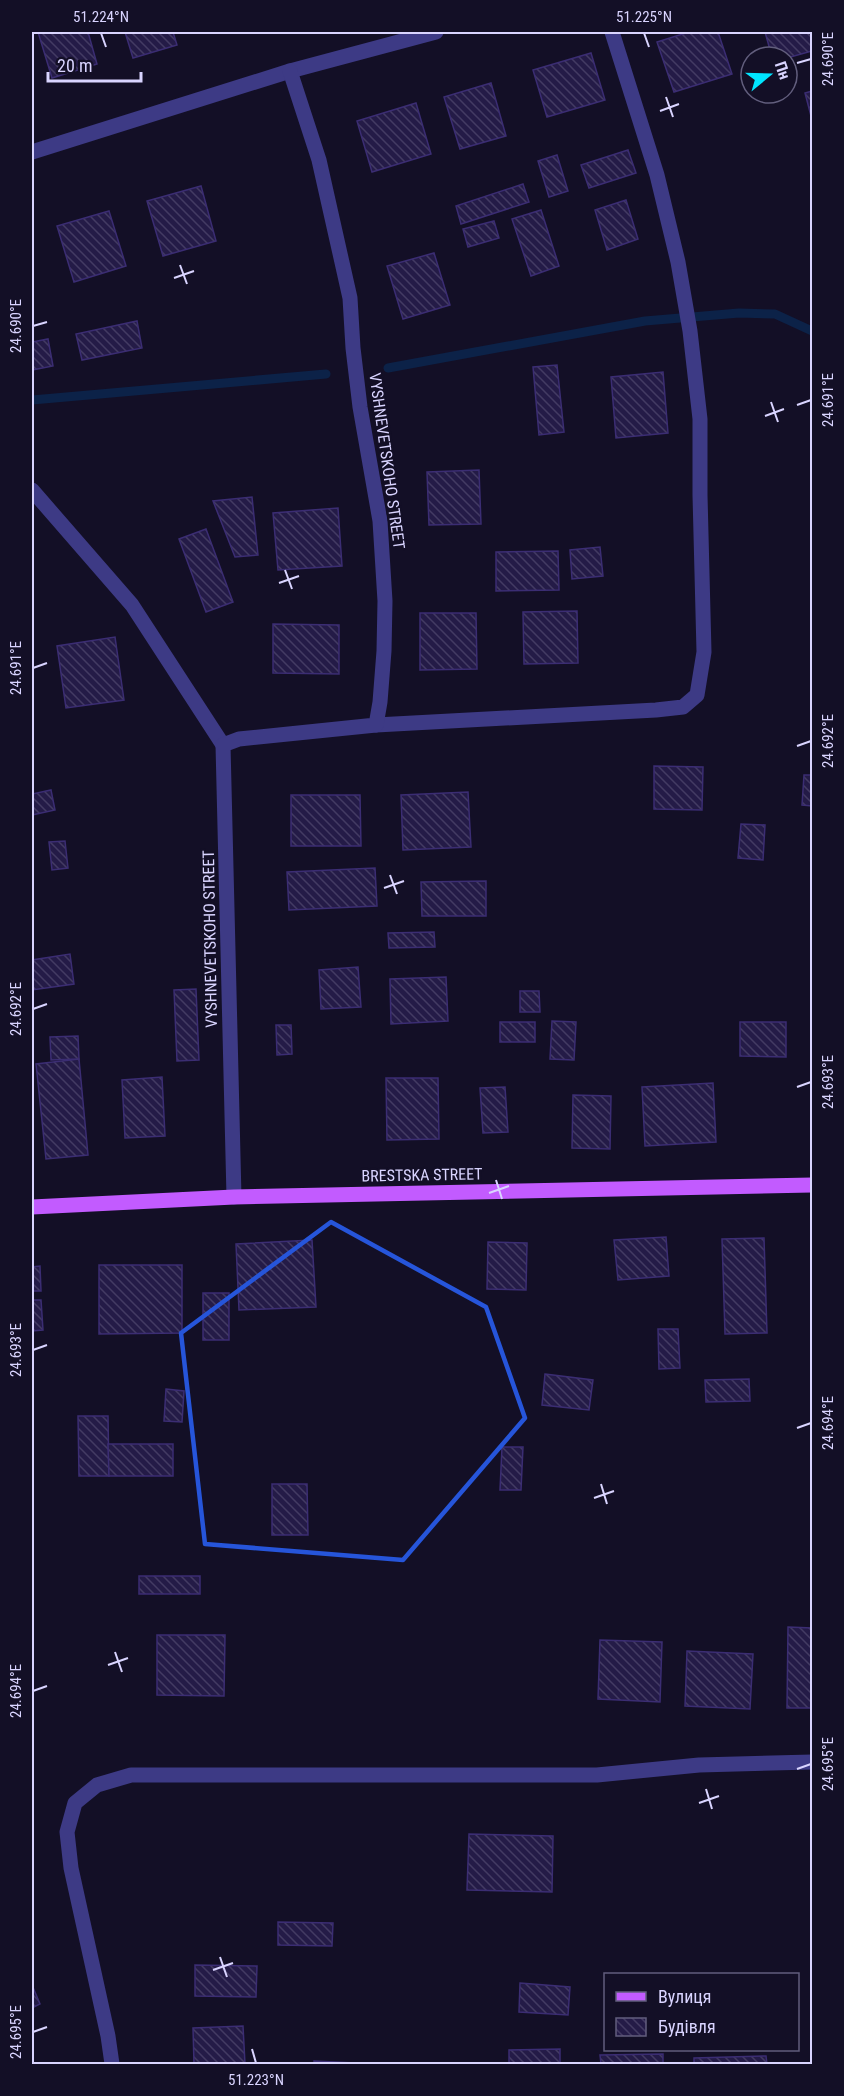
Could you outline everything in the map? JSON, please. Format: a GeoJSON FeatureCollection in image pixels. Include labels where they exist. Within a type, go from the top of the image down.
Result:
{"type":"FeatureCollection","features":[{"type":"Feature","properties":{"kind":"main road","name":"BRESTSKA STREET"},"geometry":{"type":"LineString","coordinates":[[32,1207],[234,1197],[813,1185]]}},
{"type":"Feature","properties":{"kind":"street"},"geometry":{"type":"LineString","coordinates":[[32,152],[290,71],[436,32]]}},
{"type":"Feature","properties":{"kind":"street"},"geometry":{"type":"LineString","coordinates":[[32,490],[132,605],[223,745],[239,739],[375,725],[682,707],[697,694],[704,652],[700,419],[690,332],[678,262],[657,175],[612,32]]}},
{"type":"Feature","properties":{"kind":"street","name":"VYSHNEVETSKOHO STREET"},"geometry":{"type":"LineString","coordinates":[[290,71],[319,160],[350,298],[360,407],[380,521],[385,601],[384,651],[380,702],[375,725]]}},
{"type":"Feature","properties":{"kind":"street","name":"VYSHNEVETSKOHO STREET"},"geometry":{"type":"LineString","coordinates":[[223,745],[234,1197]]}},
{"type":"Feature","properties":{"kind":"street"},"geometry":{"type":"LineString","coordinates":[[112,2064],[108,2036],[71,1868],[67,1832],[75,1803],[97,1785],[131,1775],[597,1775],[709,1765],[813,1762]]}},
{"type":"Feature","properties":{"kind":"highlighted area"},"geometry":{"type":"Polygon","coordinates":[[[331,1222],[486,1307],[525,1418],[403,1560],[205,1544],[181,1333],[331,1222]]]}},
{"type":"Feature","properties":{"kind":"building"},"geometry":{"type":"Polygon","coordinates":[[[38,32],[88,32],[97,64],[52,78],[38,32]]]}},
{"type":"Feature","properties":{"kind":"building"},"geometry":{"type":"Polygon","coordinates":[[[125,32],[173,32],[177,45],[133,58],[125,32]]]}},
{"type":"Feature","properties":{"kind":"building"},"geometry":{"type":"Polygon","coordinates":[[[689,32],[718,32],[732,74],[674,92],[657,42],[689,32]]]}},
{"type":"Feature","properties":{"kind":"building"},"geometry":{"type":"Polygon","coordinates":[[[765,32],[812,32],[812,51],[799,55],[799,45],[769,45],[765,32]]]}},
{"type":"Feature","properties":{"kind":"building"},"geometry":{"type":"Polygon","coordinates":[[[591,53],[605,100],[547,117],[533,70],[591,53]]]}},
{"type":"Feature","properties":{"kind":"building"},"geometry":{"type":"Polygon","coordinates":[[[491,83],[506,136],[460,149],[444,97],[491,83]]]}},
{"type":"Feature","properties":{"kind":"building"},"geometry":{"type":"Polygon","coordinates":[[[812,91],[812,115],[811,116],[805,93],[812,91]]]}},
{"type":"Feature","properties":{"kind":"building"},"geometry":{"type":"Polygon","coordinates":[[[416,103],[431,154],[372,172],[357,121],[416,103]]]}},
{"type":"Feature","properties":{"kind":"building"},"geometry":{"type":"Polygon","coordinates":[[[628,150],[636,173],[589,188],[581,165],[628,150]]]}},
{"type":"Feature","properties":{"kind":"building"},"geometry":{"type":"Polygon","coordinates":[[[557,155],[568,191],[549,197],[538,161],[557,155]]]}},
{"type":"Feature","properties":{"kind":"building"},"geometry":{"type":"Polygon","coordinates":[[[523,184],[529,202],[461,224],[456,206],[523,184]]]}},
{"type":"Feature","properties":{"kind":"building"},"geometry":{"type":"Polygon","coordinates":[[[201,186],[216,241],[163,256],[147,201],[201,186]]]}},
{"type":"Feature","properties":{"kind":"building"},"geometry":{"type":"Polygon","coordinates":[[[626,200],[638,239],[607,250],[595,210],[626,200]]]}},
{"type":"Feature","properties":{"kind":"building"},"geometry":{"type":"Polygon","coordinates":[[[541,210],[559,266],[531,276],[512,219],[541,210]]]}},
{"type":"Feature","properties":{"kind":"building"},"geometry":{"type":"Polygon","coordinates":[[[109,211],[126,266],[74,282],[57,226],[109,211]]]}},
{"type":"Feature","properties":{"kind":"building"},"geometry":{"type":"Polygon","coordinates":[[[494,221],[499,238],[468,247],[463,229],[494,221]]]}},
{"type":"Feature","properties":{"kind":"building"},"geometry":{"type":"Polygon","coordinates":[[[434,253],[450,305],[403,319],[387,266],[434,253]]]}},
{"type":"Feature","properties":{"kind":"building"},"geometry":{"type":"Polygon","coordinates":[[[137,321],[142,348],[82,360],[76,334],[137,321]]]}},
{"type":"Feature","properties":{"kind":"building"},"geometry":{"type":"Polygon","coordinates":[[[48,339],[53,366],[32,370],[32,342],[48,339]]]}},
{"type":"Feature","properties":{"kind":"building"},"geometry":{"type":"Polygon","coordinates":[[[557,365],[564,432],[539,435],[533,367],[557,365]]]}},
{"type":"Feature","properties":{"kind":"building"},"geometry":{"type":"Polygon","coordinates":[[[663,372],[668,433],[616,438],[611,377],[663,372]]]}},
{"type":"Feature","properties":{"kind":"building"},"geometry":{"type":"Polygon","coordinates":[[[479,470],[481,524],[429,525],[427,472],[479,470]]]}},
{"type":"Feature","properties":{"kind":"building"},"geometry":{"type":"Polygon","coordinates":[[[252,497],[258,555],[235,557],[213,501],[252,497]]]}},
{"type":"Feature","properties":{"kind":"building"},"geometry":{"type":"Polygon","coordinates":[[[338,508],[342,566],[278,570],[273,513],[338,508]]]}},
{"type":"Feature","properties":{"kind":"building"},"geometry":{"type":"Polygon","coordinates":[[[206,529],[233,602],[206,612],[179,539],[206,529]]]}},
{"type":"Feature","properties":{"kind":"building"},"geometry":{"type":"Polygon","coordinates":[[[600,547],[603,576],[572,579],[570,550],[600,547]]]}},
{"type":"Feature","properties":{"kind":"building"},"geometry":{"type":"Polygon","coordinates":[[[558,551],[559,590],[496,591],[496,552],[558,551]]]}},
{"type":"Feature","properties":{"kind":"building"},"geometry":{"type":"Polygon","coordinates":[[[577,611],[578,663],[524,664],[523,612],[577,611]]]}},
{"type":"Feature","properties":{"kind":"building"},"geometry":{"type":"Polygon","coordinates":[[[420,613],[476,613],[477,669],[420,670],[420,613]]]}},
{"type":"Feature","properties":{"kind":"building"},"geometry":{"type":"Polygon","coordinates":[[[273,624],[339,625],[339,674],[273,673],[273,624]]]}},
{"type":"Feature","properties":{"kind":"building"},"geometry":{"type":"Polygon","coordinates":[[[115,637],[124,700],[66,708],[57,646],[115,637]]]}},
{"type":"Feature","properties":{"kind":"building"},"geometry":{"type":"Polygon","coordinates":[[[654,766],[703,767],[702,810],[654,809],[654,766]]]}},
{"type":"Feature","properties":{"kind":"building"},"geometry":{"type":"Polygon","coordinates":[[[804,775],[812,775],[812,806],[802,805],[804,775]]]}},
{"type":"Feature","properties":{"kind":"building"},"geometry":{"type":"Polygon","coordinates":[[[51,790],[55,810],[32,815],[32,794],[51,790]]]}},
{"type":"Feature","properties":{"kind":"building"},"geometry":{"type":"Polygon","coordinates":[[[468,792],[471,847],[403,850],[401,795],[468,792]]]}},
{"type":"Feature","properties":{"kind":"building"},"geometry":{"type":"Polygon","coordinates":[[[291,795],[360,795],[361,846],[291,846],[291,795]]]}},
{"type":"Feature","properties":{"kind":"building"},"geometry":{"type":"Polygon","coordinates":[[[741,824],[765,825],[763,860],[738,858],[741,824]]]}},
{"type":"Feature","properties":{"kind":"building"},"geometry":{"type":"Polygon","coordinates":[[[65,841],[68,868],[52,870],[49,842],[65,841]]]}},
{"type":"Feature","properties":{"kind":"building"},"geometry":{"type":"Polygon","coordinates":[[[375,868],[377,906],[289,910],[287,872],[375,868]]]}},
{"type":"Feature","properties":{"kind":"building"},"geometry":{"type":"Polygon","coordinates":[[[486,881],[486,916],[422,916],[421,882],[486,881]]]}},
{"type":"Feature","properties":{"kind":"building"},"geometry":{"type":"Polygon","coordinates":[[[434,932],[435,947],[389,948],[388,933],[434,932]]]}},
{"type":"Feature","properties":{"kind":"building"},"geometry":{"type":"Polygon","coordinates":[[[70,954],[74,984],[32,990],[32,960],[70,954]]]}},
{"type":"Feature","properties":{"kind":"building"},"geometry":{"type":"Polygon","coordinates":[[[358,967],[361,1007],[321,1009],[319,970],[358,967]]]}},
{"type":"Feature","properties":{"kind":"building"},"geometry":{"type":"Polygon","coordinates":[[[446,977],[448,1021],[391,1024],[390,979],[446,977]]]}},
{"type":"Feature","properties":{"kind":"building"},"geometry":{"type":"Polygon","coordinates":[[[196,989],[199,1060],[177,1061],[174,990],[196,989]]]}},
{"type":"Feature","properties":{"kind":"building"},"geometry":{"type":"Polygon","coordinates":[[[520,991],[539,991],[540,1012],[520,1012],[520,991]]]}},
{"type":"Feature","properties":{"kind":"building"},"geometry":{"type":"Polygon","coordinates":[[[552,1021],[576,1022],[574,1060],[550,1059],[552,1021]]]}},
{"type":"Feature","properties":{"kind":"building"},"geometry":{"type":"Polygon","coordinates":[[[500,1022],[535,1022],[535,1042],[500,1042],[500,1022]]]}},
{"type":"Feature","properties":{"kind":"building"},"geometry":{"type":"Polygon","coordinates":[[[740,1022],[786,1022],[786,1057],[740,1056],[740,1022]]]}},
{"type":"Feature","properties":{"kind":"building"},"geometry":{"type":"Polygon","coordinates":[[[276,1025],[291,1025],[292,1054],[277,1055],[276,1025]]]}},
{"type":"Feature","properties":{"kind":"building"},"geometry":{"type":"Polygon","coordinates":[[[78,1036],[79,1059],[51,1060],[50,1037],[78,1036]]]}},
{"type":"Feature","properties":{"kind":"building"},"geometry":{"type":"Polygon","coordinates":[[[79,1059],[88,1155],[46,1159],[36,1064],[79,1059]]]}},
{"type":"Feature","properties":{"kind":"building"},"geometry":{"type":"Polygon","coordinates":[[[162,1077],[165,1136],[125,1138],[122,1080],[162,1077]]]}},
{"type":"Feature","properties":{"kind":"building"},"geometry":{"type":"Polygon","coordinates":[[[386,1078],[438,1078],[439,1139],[387,1140],[386,1078]]]}},
{"type":"Feature","properties":{"kind":"building"},"geometry":{"type":"Polygon","coordinates":[[[713,1083],[716,1142],[645,1146],[642,1087],[713,1083]]]}},
{"type":"Feature","properties":{"kind":"building"},"geometry":{"type":"Polygon","coordinates":[[[505,1087],[508,1132],[483,1133],[480,1088],[505,1087]]]}},
{"type":"Feature","properties":{"kind":"building"},"geometry":{"type":"Polygon","coordinates":[[[573,1095],[611,1096],[610,1149],[572,1148],[573,1095]]]}},
{"type":"Feature","properties":{"kind":"building"},"geometry":{"type":"Polygon","coordinates":[[[666,1237],[669,1276],[618,1280],[614,1240],[666,1237]]]}},
{"type":"Feature","properties":{"kind":"building"},"geometry":{"type":"Polygon","coordinates":[[[764,1238],[767,1333],[725,1334],[722,1239],[764,1238]]]}},
{"type":"Feature","properties":{"kind":"building"},"geometry":{"type":"Polygon","coordinates":[[[312,1240],[316,1307],[239,1310],[236,1244],[312,1240]]]}},
{"type":"Feature","properties":{"kind":"building"},"geometry":{"type":"Polygon","coordinates":[[[488,1242],[527,1243],[526,1290],[487,1289],[488,1242]]]}},
{"type":"Feature","properties":{"kind":"building"},"geometry":{"type":"Polygon","coordinates":[[[99,1265],[182,1265],[182,1333],[99,1334],[99,1265]]]}},
{"type":"Feature","properties":{"kind":"building"},"geometry":{"type":"Polygon","coordinates":[[[40,1266],[41,1291],[32,1291],[32,1267],[40,1266]]]}},
{"type":"Feature","properties":{"kind":"building"},"geometry":{"type":"Polygon","coordinates":[[[203,1293],[229,1293],[229,1340],[203,1340],[203,1293]]]}},
{"type":"Feature","properties":{"kind":"building"},"geometry":{"type":"Polygon","coordinates":[[[32,1300],[41,1300],[43,1330],[32,1331],[32,1300]]]}},
{"type":"Feature","properties":{"kind":"building"},"geometry":{"type":"Polygon","coordinates":[[[658,1329],[678,1329],[680,1368],[659,1369],[658,1329]]]}},
{"type":"Feature","properties":{"kind":"building"},"geometry":{"type":"Polygon","coordinates":[[[545,1374],[593,1380],[589,1410],[542,1405],[545,1374]]]}},
{"type":"Feature","properties":{"kind":"building"},"geometry":{"type":"Polygon","coordinates":[[[749,1379],[750,1401],[706,1402],[705,1380],[749,1379]]]}},
{"type":"Feature","properties":{"kind":"building"},"geometry":{"type":"Polygon","coordinates":[[[166,1389],[184,1391],[182,1422],[164,1421],[166,1389]]]}},
{"type":"Feature","properties":{"kind":"building"},"geometry":{"type":"Polygon","coordinates":[[[78,1416],[108,1416],[109,1476],[79,1476],[78,1416]]]}},
{"type":"Feature","properties":{"kind":"building"},"geometry":{"type":"Polygon","coordinates":[[[108,1444],[173,1444],[173,1476],[109,1476],[108,1444]]]}},
{"type":"Feature","properties":{"kind":"building"},"geometry":{"type":"Polygon","coordinates":[[[502,1447],[523,1447],[521,1490],[500,1490],[502,1447]]]}},
{"type":"Feature","properties":{"kind":"building"},"geometry":{"type":"Polygon","coordinates":[[[272,1484],[307,1484],[308,1535],[272,1535],[272,1484]]]}},
{"type":"Feature","properties":{"kind":"building"},"geometry":{"type":"Polygon","coordinates":[[[139,1576],[200,1576],[200,1594],[139,1594],[139,1576]]]}},
{"type":"Feature","properties":{"kind":"building"},"geometry":{"type":"Polygon","coordinates":[[[788,1627],[812,1628],[812,1708],[787,1708],[788,1627]]]}},
{"type":"Feature","properties":{"kind":"building"},"geometry":{"type":"Polygon","coordinates":[[[157,1635],[225,1635],[224,1696],[157,1695],[157,1635]]]}},
{"type":"Feature","properties":{"kind":"building"},"geometry":{"type":"Polygon","coordinates":[[[600,1640],[662,1642],[660,1702],[598,1699],[600,1640]]]}},
{"type":"Feature","properties":{"kind":"building"},"geometry":{"type":"Polygon","coordinates":[[[687,1651],[753,1654],[750,1709],[685,1706],[687,1651]]]}},
{"type":"Feature","properties":{"kind":"building"},"geometry":{"type":"Polygon","coordinates":[[[469,1834],[553,1836],[552,1892],[467,1890],[469,1834]]]}},
{"type":"Feature","properties":{"kind":"building"},"geometry":{"type":"Polygon","coordinates":[[[278,1922],[333,1923],[332,1946],[278,1945],[278,1922]]]}},
{"type":"Feature","properties":{"kind":"building"},"geometry":{"type":"Polygon","coordinates":[[[195,1965],[257,1966],[256,1997],[195,1996],[195,1965]]]}},
{"type":"Feature","properties":{"kind":"building"},"geometry":{"type":"Polygon","coordinates":[[[520,1983],[570,1987],[568,2015],[519,2012],[520,1983]]]}},
{"type":"Feature","properties":{"kind":"building"},"geometry":{"type":"Polygon","coordinates":[[[32,1985],[40,2004],[32,2008],[32,1985]]]}},
{"type":"Feature","properties":{"kind":"building"},"geometry":{"type":"Polygon","coordinates":[[[243,2026],[245,2064],[194,2064],[193,2028],[243,2026]]]}},
{"type":"Feature","properties":{"kind":"building"},"geometry":{"type":"Polygon","coordinates":[[[560,2049],[560,2064],[509,2064],[509,2050],[560,2049]]]}},
{"type":"Feature","properties":{"kind":"building"},"geometry":{"type":"Polygon","coordinates":[[[663,2054],[663,2064],[601,2064],[600,2055],[663,2054]]]}},
{"type":"Feature","properties":{"kind":"building"},"geometry":{"type":"Polygon","coordinates":[[[766,2056],[767,2064],[694,2064],[694,2058],[766,2056]]]}},
{"type":"Feature","properties":{"kind":"building"},"geometry":{"type":"Polygon","coordinates":[[[314,2061],[355,2063],[355,2064],[314,2064],[314,2061]]]}},
{"type":"Feature","properties":{"kind":"waterway"},"geometry":{"type":"LineString","coordinates":[[388,368],[645,321],[739,313],[775,314],[812,331]]}},
{"type":"Feature","properties":{"kind":"waterway"},"geometry":{"type":"LineString","coordinates":[[32,400],[326,374]]}}]}
